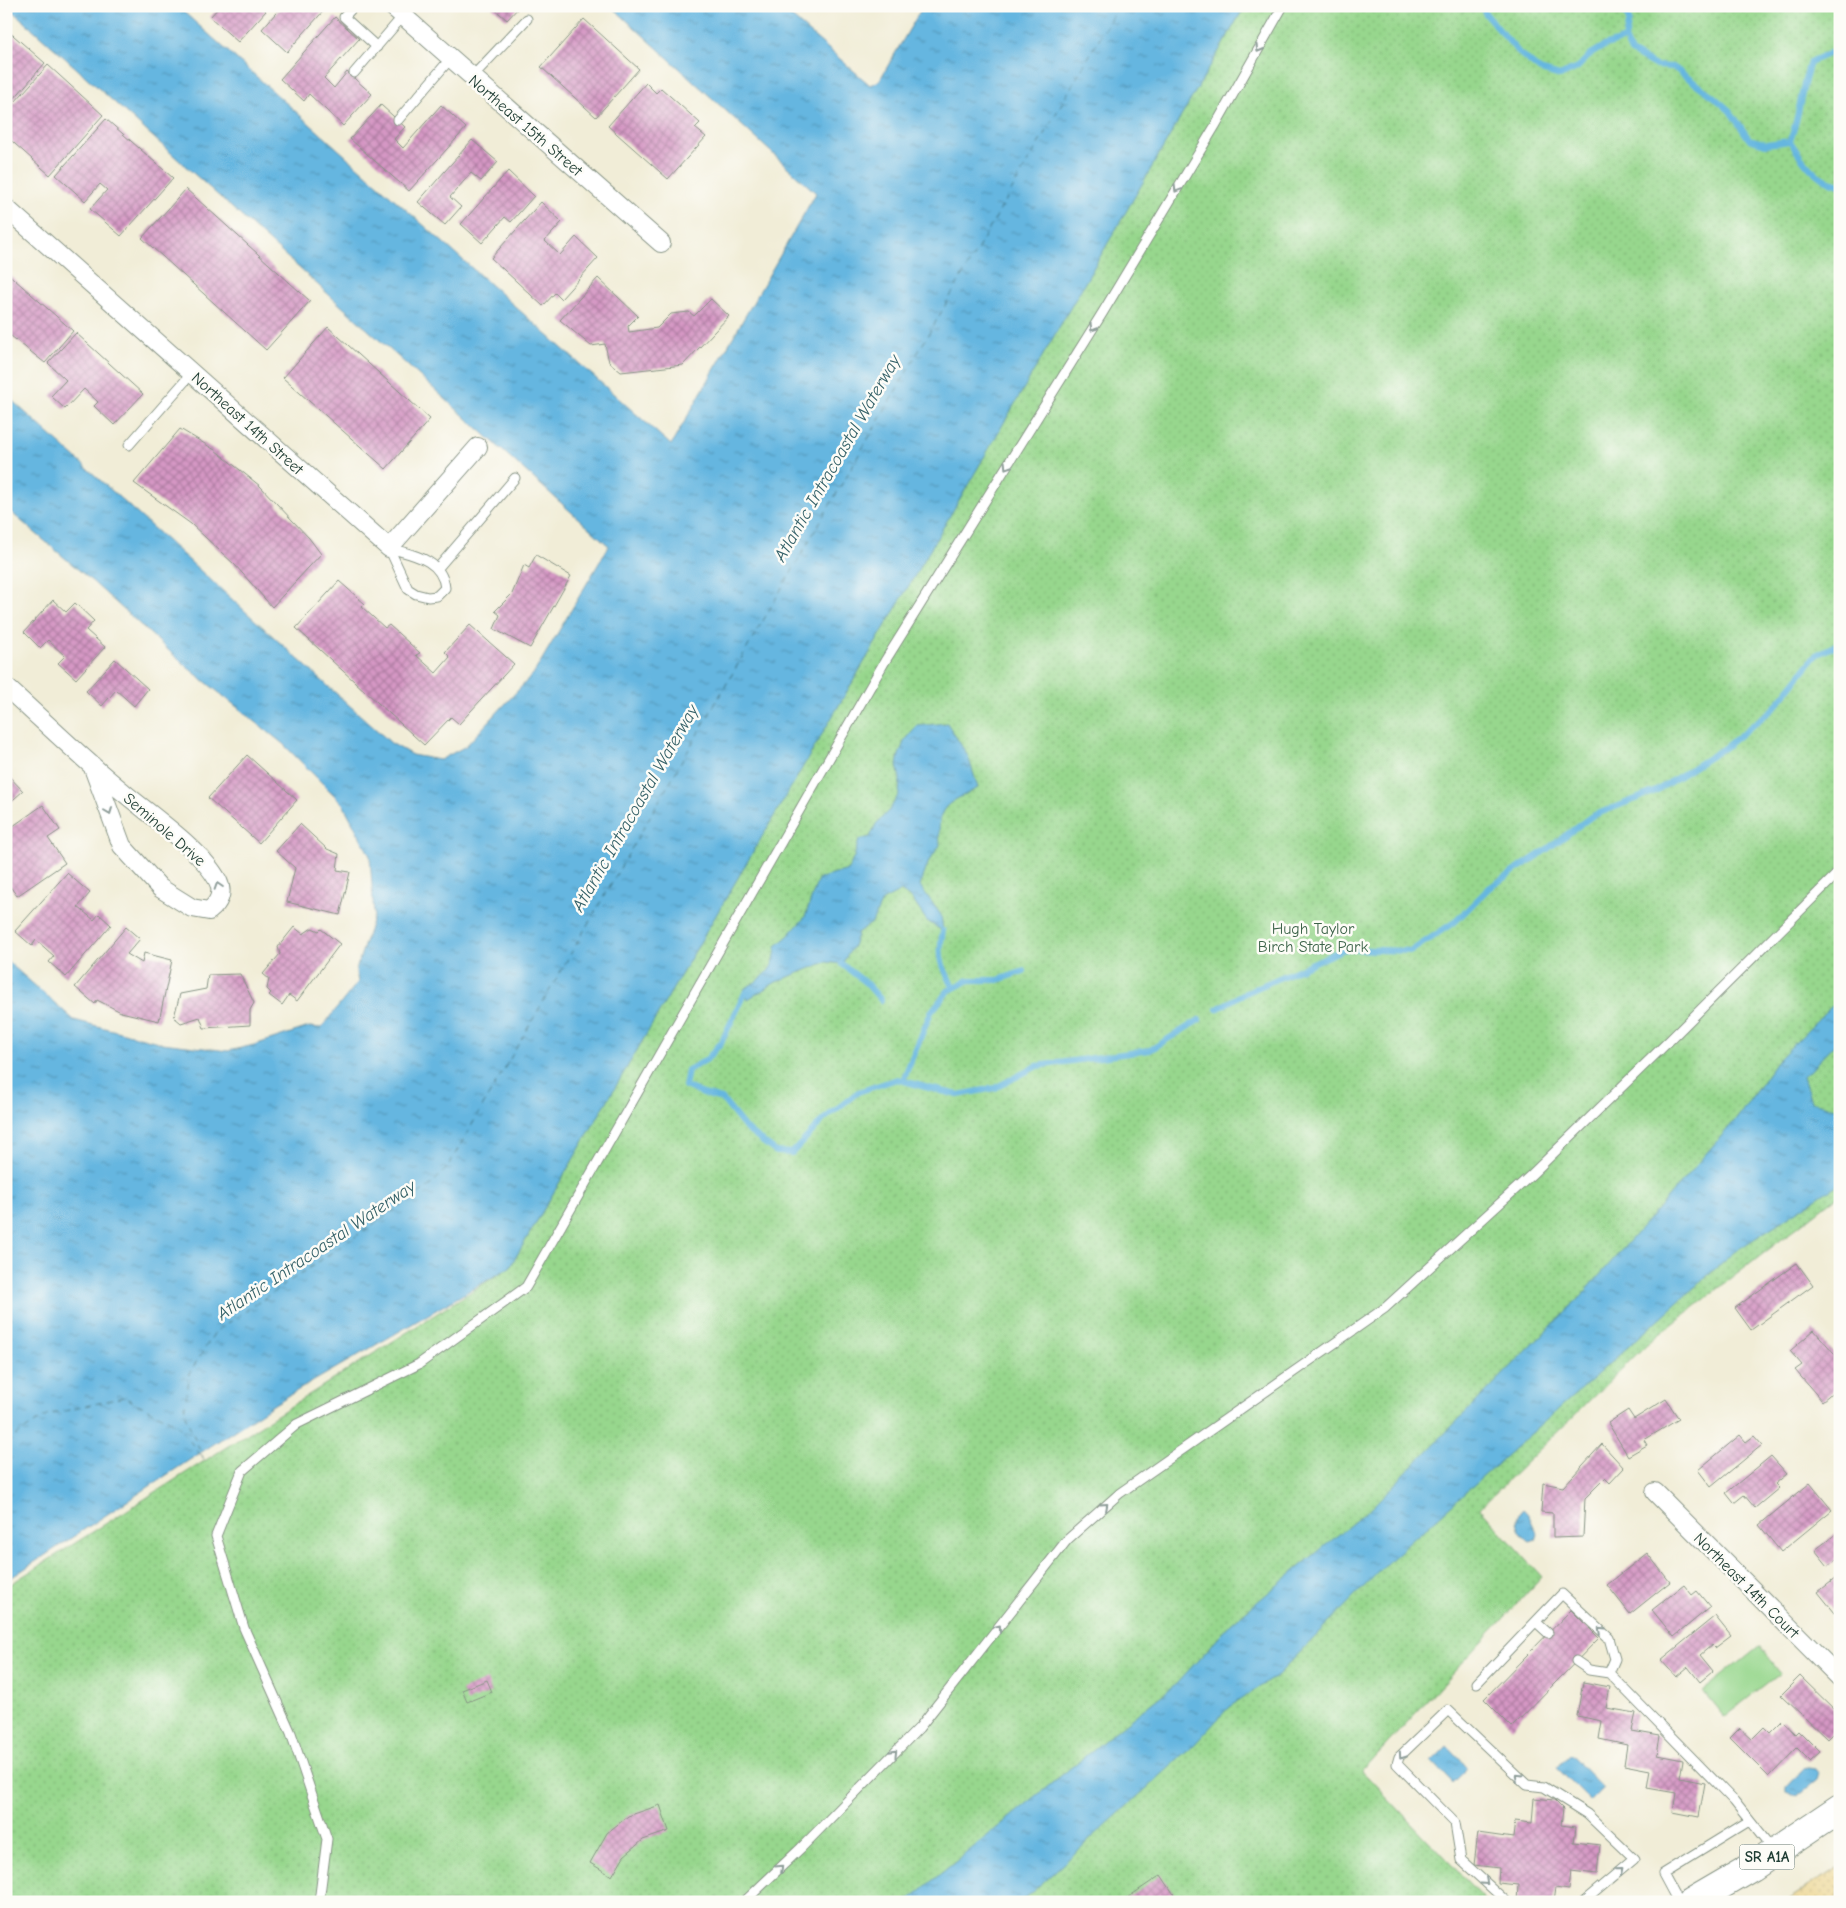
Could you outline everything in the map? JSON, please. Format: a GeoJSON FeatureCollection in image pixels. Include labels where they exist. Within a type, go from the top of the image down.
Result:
{"type":"FeatureCollection","features":[{"type":"Feature","properties":{"kind":"main road","name":"SR A1A"},"geometry":{"type":"LineString","coordinates":[[1692,1902],[1775,1852],[1840,1808]]}},
{"type":"Feature","properties":{"kind":"street","name":"Northeast 15th Street"},"geometry":{"type":"LineString","coordinates":[[397,11],[661,243]]}},
{"type":"Feature","properties":{"kind":"street","name":"Northeast 14th Street"},"geometry":{"type":"LineString","coordinates":[[6,208],[389,548]]}},
{"type":"Feature","properties":{"kind":"street"},"geometry":{"type":"LineString","coordinates":[[389,548],[478,448]]}},
{"type":"Feature","properties":{"kind":"street","name":"Seminole Drive"},"geometry":{"type":"LineString","coordinates":[[6,687],[205,863],[219,882],[221,894],[218,904],[210,910],[192,908],[160,888],[122,846],[92,765]]}},
{"type":"Feature","properties":{"kind":"street","name":"Northeast 14th Court"},"geometry":{"type":"LineString","coordinates":[[1655,1492],[1840,1678]]}},
{"type":"Feature","properties":{"kind":"lane"},"geometry":{"type":"LineString","coordinates":[[354,6],[344,17],[377,47]]}},
{"type":"Feature","properties":{"kind":"lane"},"geometry":{"type":"LineString","coordinates":[[320,1902],[326,1839],[291,1734],[244,1628],[216,1536],[242,1471],[296,1424],[419,1364],[526,1288],[885,661],[1103,312],[1215,126],[1283,6]]}},
{"type":"Feature","properties":{"kind":"lane"},"geometry":{"type":"LineString","coordinates":[[354,74],[377,47],[397,11]]}},
{"type":"Feature","properties":{"kind":"lane"},"geometry":{"type":"LineString","coordinates":[[472,77],[527,19]]}},
{"type":"Feature","properties":{"kind":"lane"},"geometry":{"type":"LineString","coordinates":[[398,120],[451,58]]}},
{"type":"Feature","properties":{"kind":"lane"},"geometry":{"type":"LineString","coordinates":[[129,445],[192,373]]}},
{"type":"Feature","properties":{"kind":"lane"},"geometry":{"type":"LineString","coordinates":[[438,568],[515,478]]}},
{"type":"Feature","properties":{"kind":"lane"},"geometry":{"type":"LineString","coordinates":[[389,548],[431,562],[438,568],[444,578],[444,588],[437,596],[428,598],[408,589],[389,548]]}},
{"type":"Feature","properties":{"kind":"lane"},"geometry":{"type":"LineString","coordinates":[[744,1902],[801,1848],[919,1728],[1067,1540],[1120,1493],[1385,1308],[1531,1175],[1840,871]]}},
{"type":"Feature","properties":{"kind":"lane"},"geometry":{"type":"LineString","coordinates":[[1477,1683],[1562,1594],[1609,1638],[1615,1659],[1609,1673]]}},
{"type":"Feature","properties":{"kind":"lane"},"geometry":{"type":"LineString","coordinates":[[1536,1622],[1548,1633]]}},
{"type":"Feature","properties":{"kind":"lane"},"geometry":{"type":"LineString","coordinates":[[1576,1661],[1590,1670],[1609,1673],[1734,1801],[1775,1852]]}},
{"type":"Feature","properties":{"kind":"lane"},"geometry":{"type":"LineString","coordinates":[[1507,1902],[1461,1860],[1455,1823],[1396,1764],[1399,1757],[1448,1710],[1527,1785],[1544,1787],[1587,1814],[1634,1859],[1583,1902]]}},
{"type":"Feature","properties":{"kind":"lane"},"geometry":{"type":"LineString","coordinates":[[1678,1902],[1663,1874],[1749,1820]]}},
{"type":"Feature","properties":{"kind":"green space","name":"Hugh Taylor Birch State Park"},"geometry":{"type":"Polygon","coordinates":[[[1245,6],[1840,6],[1840,1194],[1647,1344],[1480,1508],[1542,1577],[1362,1771],[1487,1902],[6,1902],[6,1587],[510,1267],[1245,6]]]}},
{"type":"Feature","properties":{"kind":"green space"},"geometry":{"type":"Polygon","coordinates":[[[1759,1646],[1780,1673],[1724,1717],[1703,1691],[1759,1646]]]}},
{"type":"Feature","properties":{"kind":"sand"},"geometry":{"type":"Polygon","coordinates":[[[1840,1866],[1840,1902],[1784,1902],[1840,1866]]]}},
{"type":"Feature","properties":{"kind":"water","name":"Atlantic Intracoastal Waterway"},"geometry":{"type":"Polygon","coordinates":[[[7,6],[177,6],[671,445],[816,193],[611,6],[779,6],[870,85],[879,81],[923,6],[1245,6],[965,490],[510,1267],[276,1403],[6,1581],[6,960],[74,1020],[162,1043],[228,1051],[254,1045],[309,1027],[321,1028],[358,982],[356,970],[374,915],[370,856],[343,804],[282,743],[187,667],[93,582],[6,508],[6,395],[391,743],[412,755],[440,760],[466,746],[534,673],[609,546],[7,6]]]}},
{"type":"Feature","properties":{"kind":"water"},"geometry":{"type":"Polygon","coordinates":[[[947,723],[968,756],[978,788],[958,798],[945,808],[940,822],[940,845],[929,861],[920,886],[941,915],[943,931],[927,921],[912,899],[901,891],[882,901],[872,923],[858,932],[853,946],[842,964],[826,962],[776,982],[748,999],[744,989],[763,977],[771,967],[776,946],[805,917],[818,879],[848,870],[859,840],[870,837],[876,824],[890,809],[899,794],[900,779],[897,765],[904,742],[917,726],[947,723]]]}},
{"type":"Feature","properties":{"kind":"water"},"geometry":{"type":"Polygon","coordinates":[[[1840,998],[1840,1039],[1803,1077],[1811,1102],[1836,1108],[1840,1105],[1840,1183],[1734,1252],[1391,1559],[1278,1675],[1229,1707],[1192,1747],[1021,1902],[906,1902],[1176,1684],[1233,1622],[1373,1506],[1585,1292],[1738,1117],[1776,1062],[1840,998]]]}},
{"type":"Feature","properties":{"kind":"water"},"geometry":{"type":"Polygon","coordinates":[[[1523,1509],[1528,1514],[1538,1534],[1536,1540],[1530,1542],[1518,1527],[1519,1513],[1523,1509]]]}},
{"type":"Feature","properties":{"kind":"water"},"geometry":{"type":"Polygon","coordinates":[[[1447,1746],[1468,1768],[1453,1783],[1432,1761],[1447,1746]]]}},
{"type":"Feature","properties":{"kind":"water"},"geometry":{"type":"Polygon","coordinates":[[[1570,1754],[1603,1788],[1590,1801],[1557,1768],[1570,1754]]]}},
{"type":"Feature","properties":{"kind":"water"},"geometry":{"type":"Polygon","coordinates":[[[1803,1769],[1816,1769],[1819,1773],[1817,1780],[1797,1796],[1786,1792],[1786,1787],[1803,1769]]]}},
{"type":"Feature","properties":{"kind":"building"},"geometry":{"type":"Polygon","coordinates":[[[220,6],[261,6],[266,11],[238,42],[210,17],[220,6]]]}},
{"type":"Feature","properties":{"kind":"building"},"geometry":{"type":"Polygon","coordinates":[[[282,6],[324,6],[326,8],[287,52],[262,29],[282,6]]]}},
{"type":"Feature","properties":{"kind":"building"},"geometry":{"type":"Polygon","coordinates":[[[491,6],[520,6],[507,20],[491,6]]]}},
{"type":"Feature","properties":{"kind":"building"},"geometry":{"type":"Polygon","coordinates":[[[335,17],[359,39],[324,78],[334,88],[347,72],[372,94],[343,126],[309,94],[304,101],[280,79],[335,17]]]}},
{"type":"Feature","properties":{"kind":"building"},"geometry":{"type":"Polygon","coordinates":[[[584,19],[639,69],[596,117],[541,67],[584,19]]]}},
{"type":"Feature","properties":{"kind":"building"},"geometry":{"type":"Polygon","coordinates":[[[6,29],[45,63],[6,108],[6,29]]]}},
{"type":"Feature","properties":{"kind":"building"},"geometry":{"type":"Polygon","coordinates":[[[48,65],[103,115],[50,175],[6,136],[6,112],[48,65]]]}},
{"type":"Feature","properties":{"kind":"building"},"geometry":{"type":"Polygon","coordinates":[[[646,83],[656,93],[661,88],[700,123],[695,128],[706,137],[668,179],[608,126],[646,83]]]}},
{"type":"Feature","properties":{"kind":"building"},"geometry":{"type":"Polygon","coordinates":[[[381,105],[405,127],[394,139],[403,148],[441,105],[466,128],[409,191],[350,139],[381,105]]]}},
{"type":"Feature","properties":{"kind":"building"},"geometry":{"type":"Polygon","coordinates":[[[106,119],[173,178],[121,236],[90,209],[107,190],[100,184],[85,201],[56,175],[106,119]]]}},
{"type":"Feature","properties":{"kind":"building"},"geometry":{"type":"Polygon","coordinates":[[[472,140],[498,162],[481,181],[471,173],[450,197],[461,207],[445,225],[418,202],[472,140]]]}},
{"type":"Feature","properties":{"kind":"building"},"geometry":{"type":"Polygon","coordinates":[[[508,171],[534,196],[511,222],[505,217],[482,243],[461,224],[508,171]]]}},
{"type":"Feature","properties":{"kind":"building"},"geometry":{"type":"Polygon","coordinates":[[[186,189],[310,301],[266,350],[142,238],[186,189]]]}},
{"type":"Feature","properties":{"kind":"building"},"geometry":{"type":"Polygon","coordinates":[[[541,202],[562,222],[545,241],[560,255],[576,237],[598,258],[561,299],[555,293],[543,306],[491,258],[541,202]]]}},
{"type":"Feature","properties":{"kind":"building"},"geometry":{"type":"Polygon","coordinates":[[[6,272],[73,331],[45,363],[6,332],[6,272]]]}},
{"type":"Feature","properties":{"kind":"building"},"geometry":{"type":"Polygon","coordinates":[[[598,278],[638,316],[628,326],[629,332],[657,328],[671,314],[689,312],[694,316],[711,299],[729,316],[683,365],[621,372],[609,362],[605,344],[591,346],[560,320],[598,278]]]}},
{"type":"Feature","properties":{"kind":"building"},"geometry":{"type":"Polygon","coordinates":[[[328,327],[430,419],[386,469],[283,378],[328,327]]]}},
{"type":"Feature","properties":{"kind":"building"},"geometry":{"type":"Polygon","coordinates":[[[76,333],[143,394],[114,425],[94,406],[98,402],[84,389],[65,409],[51,396],[66,380],[48,363],[76,333]]]}},
{"type":"Feature","properties":{"kind":"building"},"geometry":{"type":"Polygon","coordinates":[[[180,429],[215,450],[260,486],[309,538],[321,554],[272,607],[235,565],[191,524],[134,483],[180,429]]]}},
{"type":"Feature","properties":{"kind":"building"},"geometry":{"type":"Polygon","coordinates":[[[536,555],[571,576],[530,648],[494,629],[500,615],[495,611],[512,594],[524,565],[529,568],[536,555]]]}},
{"type":"Feature","properties":{"kind":"building"},"geometry":{"type":"Polygon","coordinates":[[[339,581],[365,604],[362,607],[385,628],[389,625],[420,653],[416,655],[436,673],[450,657],[445,652],[470,625],[514,664],[459,724],[451,717],[424,745],[296,628],[339,581]]]}},
{"type":"Feature","properties":{"kind":"building"},"geometry":{"type":"Polygon","coordinates":[[[53,600],[66,612],[75,603],[94,621],[86,630],[105,647],[76,679],[58,663],[65,656],[48,640],[40,648],[24,632],[53,600]]]}},
{"type":"Feature","properties":{"kind":"building"},"geometry":{"type":"Polygon","coordinates":[[[115,659],[148,689],[134,706],[116,690],[102,706],[86,691],[115,659]]]}},
{"type":"Feature","properties":{"kind":"building"},"geometry":{"type":"Polygon","coordinates":[[[247,755],[297,800],[259,843],[208,798],[247,755]]]}},
{"type":"Feature","properties":{"kind":"building"},"geometry":{"type":"Polygon","coordinates":[[[6,773],[23,791],[6,806],[6,773]]]}},
{"type":"Feature","properties":{"kind":"building"},"geometry":{"type":"Polygon","coordinates":[[[43,805],[60,830],[48,838],[65,863],[17,896],[6,881],[6,831],[43,805]]]}},
{"type":"Feature","properties":{"kind":"building"},"geometry":{"type":"Polygon","coordinates":[[[300,824],[327,849],[339,854],[337,870],[350,872],[340,915],[287,902],[295,868],[276,851],[300,824]]]}},
{"type":"Feature","properties":{"kind":"building"},"geometry":{"type":"Polygon","coordinates":[[[67,873],[90,893],[78,907],[94,920],[99,914],[111,925],[66,977],[49,962],[54,956],[36,940],[32,946],[15,931],[67,873]]]}},
{"type":"Feature","properties":{"kind":"building"},"geometry":{"type":"Polygon","coordinates":[[[126,927],[140,939],[127,954],[142,963],[144,953],[172,960],[159,1021],[121,1012],[97,1000],[95,1004],[75,987],[126,927]]]}},
{"type":"Feature","properties":{"kind":"building"},"geometry":{"type":"Polygon","coordinates":[[[294,927],[303,934],[312,928],[319,931],[321,929],[340,944],[297,1001],[289,995],[282,1005],[269,995],[271,993],[267,989],[269,979],[263,974],[280,954],[278,947],[294,927]]]}},
{"type":"Feature","properties":{"kind":"building"},"geometry":{"type":"Polygon","coordinates":[[[240,974],[254,1003],[250,1010],[250,1025],[204,1028],[200,1017],[181,1023],[174,1017],[180,994],[206,989],[208,975],[240,974]]]}},
{"type":"Feature","properties":{"kind":"building"},"geometry":{"type":"Polygon","coordinates":[[[1797,1263],[1813,1285],[1751,1330],[1735,1308],[1797,1263]]]}},
{"type":"Feature","properties":{"kind":"building"},"geometry":{"type":"Polygon","coordinates":[[[1814,1330],[1840,1360],[1840,1386],[1822,1401],[1795,1370],[1802,1365],[1790,1351],[1814,1330]]]}},
{"type":"Feature","properties":{"kind":"building"},"geometry":{"type":"Polygon","coordinates":[[[1666,1399],[1679,1419],[1644,1440],[1647,1445],[1628,1456],[1608,1423],[1628,1410],[1634,1419],[1666,1399]]]}},
{"type":"Feature","properties":{"kind":"building"},"geometry":{"type":"Polygon","coordinates":[[[1740,1435],[1746,1442],[1754,1436],[1762,1445],[1711,1487],[1698,1470],[1740,1435]]]}},
{"type":"Feature","properties":{"kind":"building"},"geometry":{"type":"Polygon","coordinates":[[[1602,1444],[1624,1468],[1610,1483],[1605,1478],[1585,1498],[1583,1537],[1553,1538],[1553,1513],[1541,1512],[1543,1483],[1563,1487],[1602,1444]]]}},
{"type":"Feature","properties":{"kind":"building"},"geometry":{"type":"Polygon","coordinates":[[[1771,1456],[1787,1474],[1775,1484],[1779,1488],[1755,1508],[1744,1495],[1734,1503],[1726,1493],[1771,1456]]]}},
{"type":"Feature","properties":{"kind":"building"},"geometry":{"type":"Polygon","coordinates":[[[1810,1483],[1832,1510],[1781,1552],[1759,1525],[1810,1483]]]}},
{"type":"Feature","properties":{"kind":"building"},"geometry":{"type":"Polygon","coordinates":[[[1840,1531],[1840,1562],[1837,1559],[1828,1566],[1815,1550],[1840,1531]]]}},
{"type":"Feature","properties":{"kind":"building"},"geometry":{"type":"Polygon","coordinates":[[[1647,1553],[1670,1582],[1630,1614],[1607,1585],[1647,1553]]]}},
{"type":"Feature","properties":{"kind":"building"},"geometry":{"type":"Polygon","coordinates":[[[1840,1575],[1840,1617],[1839,1618],[1818,1592],[1840,1575]]]}},
{"type":"Feature","properties":{"kind":"building"},"geometry":{"type":"Polygon","coordinates":[[[1684,1585],[1692,1595],[1697,1591],[1710,1607],[1674,1637],[1652,1610],[1684,1585]]]}},
{"type":"Feature","properties":{"kind":"building"},"geometry":{"type":"Polygon","coordinates":[[[1571,1610],[1599,1638],[1512,1727],[1484,1699],[1571,1610]]]}},
{"type":"Feature","properties":{"kind":"building"},"geometry":{"type":"Polygon","coordinates":[[[1715,1616],[1731,1636],[1715,1648],[1712,1645],[1700,1655],[1713,1671],[1700,1682],[1688,1667],[1676,1677],[1661,1660],[1715,1616]]]}},
{"type":"Feature","properties":{"kind":"building"},"geometry":{"type":"Polygon","coordinates":[[[1800,1676],[1840,1715],[1840,1726],[1827,1739],[1781,1695],[1800,1676]]]}},
{"type":"Feature","properties":{"kind":"building"},"geometry":{"type":"Polygon","coordinates":[[[487,1680],[492,1692],[467,1702],[462,1690],[487,1680]]]}},
{"type":"Feature","properties":{"kind":"building"},"geometry":{"type":"Polygon","coordinates":[[[1583,1682],[1610,1687],[1606,1708],[1636,1713],[1632,1731],[1660,1736],[1657,1755],[1683,1760],[1680,1778],[1705,1783],[1699,1817],[1673,1812],[1676,1793],[1647,1788],[1650,1770],[1624,1765],[1627,1745],[1599,1739],[1602,1721],[1577,1716],[1583,1682]]]}},
{"type":"Feature","properties":{"kind":"building"},"geometry":{"type":"Polygon","coordinates":[[[1782,1721],[1795,1733],[1798,1730],[1820,1752],[1810,1761],[1797,1748],[1769,1777],[1730,1738],[1740,1728],[1752,1739],[1764,1727],[1770,1733],[1782,1721]]]}},
{"type":"Feature","properties":{"kind":"building"},"geometry":{"type":"Polygon","coordinates":[[[1534,1798],[1554,1800],[1563,1809],[1561,1825],[1576,1827],[1574,1842],[1600,1845],[1597,1874],[1571,1871],[1569,1890],[1555,1888],[1553,1902],[1517,1902],[1518,1885],[1498,1883],[1499,1868],[1474,1865],[1478,1833],[1513,1838],[1515,1821],[1532,1823],[1534,1798]]]}},
{"type":"Feature","properties":{"kind":"building"},"geometry":{"type":"Polygon","coordinates":[[[660,1805],[669,1831],[643,1840],[624,1856],[612,1876],[590,1863],[607,1833],[628,1816],[660,1805]]]}},
{"type":"Feature","properties":{"kind":"building"},"geometry":{"type":"Polygon","coordinates":[[[1161,1875],[1179,1902],[1121,1902],[1161,1875]]]}},
{"type":"Feature","properties":{"kind":"waterway"},"geometry":{"type":"LineString","coordinates":[[1482,6],[1485,13],[1519,53],[1540,70],[1560,76],[1577,68],[1591,54],[1606,45],[1625,39],[1631,52],[1656,66],[1673,67],[1713,96],[1730,111],[1749,139],[1766,144],[1790,141]]}},
{"type":"Feature","properties":{"kind":"waterway"},"geometry":{"type":"LineString","coordinates":[[1622,6],[1629,20],[1625,39]]}},
{"type":"Feature","properties":{"kind":"waterway"},"geometry":{"type":"LineString","coordinates":[[1790,141],[1810,62],[1830,53],[1840,51]]}},
{"type":"Feature","properties":{"kind":"waterway"},"geometry":{"type":"LineString","coordinates":[[1790,141],[1810,169],[1823,178],[1840,185]]}},
{"type":"Feature","properties":{"kind":"waterway"},"geometry":{"type":"LineString","coordinates":[[1217,1009],[1241,995],[1344,949],[1411,951],[1456,921],[1489,888],[1546,850],[1592,816],[1656,791],[1724,748],[1774,708],[1816,655],[1840,643]]}},
{"type":"Feature","properties":{"kind":"waterway"},"geometry":{"type":"LineString","coordinates":[[943,931],[940,948],[942,961],[946,974],[954,988]]}},
{"type":"Feature","properties":{"kind":"waterway"},"geometry":{"type":"LineString","coordinates":[[842,964],[867,984],[881,1000]]}},
{"type":"Feature","properties":{"kind":"waterway"},"geometry":{"type":"LineString","coordinates":[[903,1080],[931,1012],[948,991],[969,980],[998,980],[1024,971]]}},
{"type":"Feature","properties":{"kind":"waterway"},"geometry":{"type":"LineString","coordinates":[[745,993],[721,1043],[706,1060],[688,1070],[685,1086],[703,1094],[722,1099],[746,1129],[776,1152],[792,1153],[824,1119],[858,1092],[897,1079],[958,1095],[995,1088],[1037,1066],[1150,1050],[1199,1020]]}},
{"type":"Feature","properties":{"kind":"ferry route"},"geometry":{"type":"LineString","coordinates":[[204,1460],[184,1413],[190,1372],[215,1332],[431,1185],[447,1168],[1118,6]]}},
{"type":"Feature","properties":{"kind":"ferry route"},"geometry":{"type":"LineString","coordinates":[[6,1442],[48,1415],[124,1397],[177,1424],[202,1457]]}}]}
